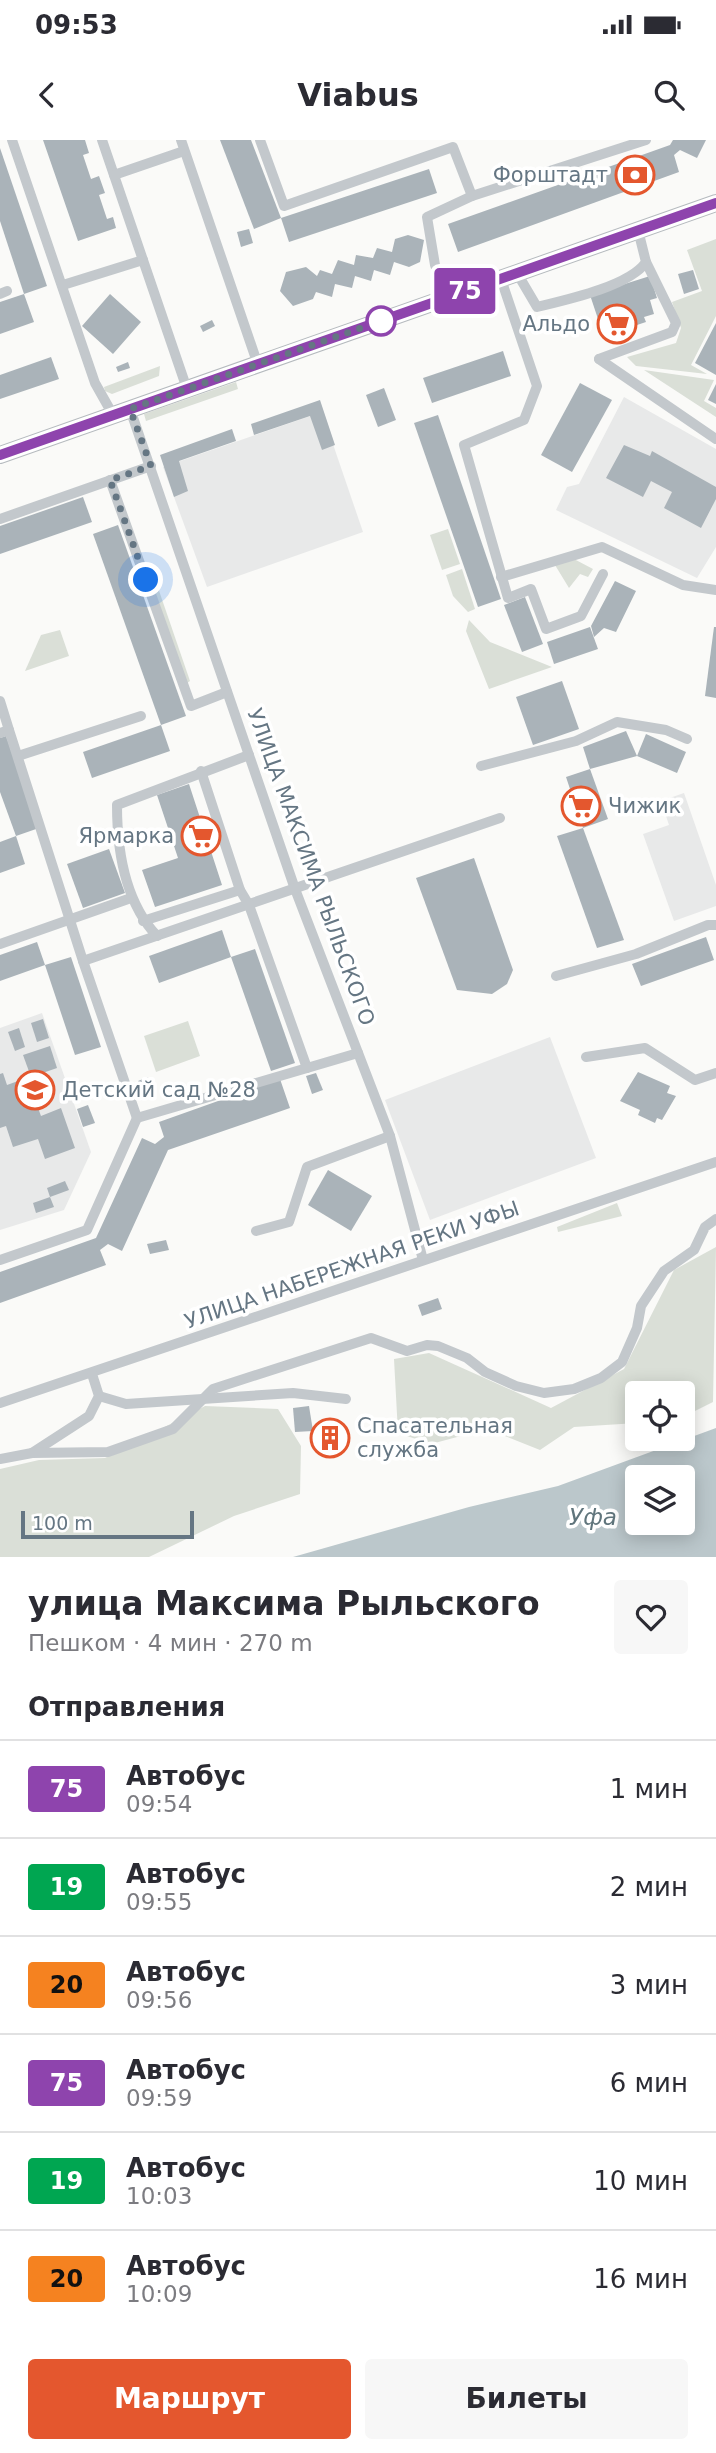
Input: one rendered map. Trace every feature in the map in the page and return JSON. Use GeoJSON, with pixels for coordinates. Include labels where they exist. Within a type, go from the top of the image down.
{"type":"FeatureCollection","features":[{"type":"Feature","properties":{"kind":"main road"},"geometry":{"type":"LineString","coordinates":[[0,455],[716,203]]}},
{"type":"Feature","properties":{"kind":"street"},"geometry":{"type":"LineString","coordinates":[[12,140],[95,383],[113,415]]}},
{"type":"Feature","properties":{"kind":"street"},"geometry":{"type":"LineString","coordinates":[[102,140],[187,389]]}},
{"type":"Feature","properties":{"kind":"street"},"geometry":{"type":"LineString","coordinates":[[260,140],[284,206],[453,144],[472,196]]}},
{"type":"Feature","properties":{"kind":"street"},"geometry":{"type":"LineString","coordinates":[[601,140],[607,151]]}},
{"type":"Feature","properties":{"kind":"street"},"geometry":{"type":"LineString","coordinates":[[447,297],[436,265],[427,217],[472,196],[646,140]]}},
{"type":"Feature","properties":{"kind":"street"},"geometry":{"type":"LineString","coordinates":[[114,175],[183,146],[258,365]]}},
{"type":"Feature","properties":{"kind":"street"},"geometry":{"type":"LineString","coordinates":[[638,230],[646,262],[676,323],[672,332],[599,359],[716,439]]}},
{"type":"Feature","properties":{"kind":"street"},"geometry":{"type":"LineString","coordinates":[[63,285],[143,260]]}},
{"type":"Feature","properties":{"kind":"street"},"geometry":{"type":"LineString","coordinates":[[517,273],[537,307],[570,299],[639,272],[646,262]]}},
{"type":"Feature","properties":{"kind":"street"},"geometry":{"type":"LineString","coordinates":[[501,279],[537,386],[524,420],[464,446],[508,598],[531,589],[546,629],[581,616],[603,574]]}},
{"type":"Feature","properties":{"kind":"street","name":"УЛИЦА МАКСИМА РЫЛЬСКОГО"},"geometry":{"type":"LineString","coordinates":[[130,409],[295,889],[390,1136],[423,1260]]}},
{"type":"Feature","properties":{"kind":"street"},"geometry":{"type":"LineString","coordinates":[[0,519],[151,466]]}},
{"type":"Feature","properties":{"kind":"street"},"geometry":{"type":"LineString","coordinates":[[110,480],[191,706],[228,692]]}},
{"type":"Feature","properties":{"kind":"street"},"geometry":{"type":"LineString","coordinates":[[501,577],[602,547],[683,585],[716,590]]}},
{"type":"Feature","properties":{"kind":"street"},"geometry":{"type":"LineString","coordinates":[[0,701],[5,732],[18,756],[83,961],[137,1118],[87,1230],[0,1260]]}},
{"type":"Feature","properties":{"kind":"street"},"geometry":{"type":"LineString","coordinates":[[18,756],[141,716]]}},
{"type":"Feature","properties":{"kind":"street"},"geometry":{"type":"LineString","coordinates":[[481,766],[576,741],[617,722],[666,730],[687,739]]}},
{"type":"Feature","properties":{"kind":"street"},"geometry":{"type":"LineString","coordinates":[[157,936],[143,921],[131,898],[117,805],[249,755]]}},
{"type":"Feature","properties":{"kind":"street"},"geometry":{"type":"LineString","coordinates":[[201,771],[240,890],[249,905],[307,1068]]}},
{"type":"Feature","properties":{"kind":"street"},"geometry":{"type":"LineString","coordinates":[[83,961],[500,818]]}},
{"type":"Feature","properties":{"kind":"street"},"geometry":{"type":"LineString","coordinates":[[143,921],[240,890]]}},
{"type":"Feature","properties":{"kind":"street"},"geometry":{"type":"LineString","coordinates":[[0,944],[131,898]]}},
{"type":"Feature","properties":{"kind":"street"},"geometry":{"type":"LineString","coordinates":[[556,976],[636,954],[708,925],[716,925]]}},
{"type":"Feature","properties":{"kind":"street"},"geometry":{"type":"LineString","coordinates":[[586,1058],[645,1048],[695,1080],[716,1073]]}},
{"type":"Feature","properties":{"kind":"street"},"geometry":{"type":"LineString","coordinates":[[137,1118],[358,1053]]}},
{"type":"Feature","properties":{"kind":"street"},"geometry":{"type":"LineString","coordinates":[[256,1231],[289,1222],[307,1167],[390,1136]]}},
{"type":"Feature","properties":{"kind":"street","name":"УЛИЦА НАБЕРЕЖНАЯ РЕКИ УФЫ"},"geometry":{"type":"LineString","coordinates":[[0,1403],[716,1162]]}},
{"type":"Feature","properties":{"kind":"street"},"geometry":{"type":"LineString","coordinates":[[0,1459],[32,1453],[108,1452],[173,1429],[205,1397],[220,1387],[371,1338],[407,1351],[427,1345],[438,1346],[467,1358],[485,1372],[544,1393],[574,1389],[601,1378],[622,1362],[637,1328],[641,1306],[664,1272],[694,1250],[705,1227],[716,1219]]}},
{"type":"Feature","properties":{"kind":"street"},"geometry":{"type":"LineString","coordinates":[[32,1453],[89,1416],[99,1396],[92,1374]]}},
{"type":"Feature","properties":{"kind":"street"},"geometry":{"type":"LineString","coordinates":[[99,1396],[125,1404],[293,1393],[346,1399]]}},
{"type":"Feature","properties":{"kind":"shaded area"},"geometry":{"type":"Polygon","coordinates":[[[716,239],[716,316],[691,365],[707,374],[636,366],[627,357],[676,343],[681,328],[672,302],[702,291],[687,250],[716,239]]]}},
{"type":"Feature","properties":{"kind":"shaded area"},"geometry":{"type":"Polygon","coordinates":[[[160,366],[159,376],[112,394],[105,391],[104,387],[160,366]]]}},
{"type":"Feature","properties":{"kind":"shaded area"},"geometry":{"type":"Polygon","coordinates":[[[644,370],[714,380],[704,401],[716,408],[716,417],[644,370]]]}},
{"type":"Feature","properties":{"kind":"shaded area"},"geometry":{"type":"Polygon","coordinates":[[[236,382],[238,389],[146,421],[144,414],[236,382]]]}},
{"type":"Feature","properties":{"kind":"shaded area"},"geometry":{"type":"Polygon","coordinates":[[[624,397],[716,449],[716,547],[697,578],[556,510],[567,487],[579,484],[624,397]]]}},
{"type":"Feature","properties":{"kind":"shaded area"},"geometry":{"type":"Polygon","coordinates":[[[322,412],[363,532],[207,587],[163,467],[322,412]]]}},
{"type":"Feature","properties":{"kind":"shaded area"},"geometry":{"type":"Polygon","coordinates":[[[448,529],[460,564],[442,570],[430,535],[448,529]]]}},
{"type":"Feature","properties":{"kind":"shaded area"},"geometry":{"type":"Polygon","coordinates":[[[574,559],[593,569],[588,577],[580,574],[569,588],[555,565],[574,559]]]}},
{"type":"Feature","properties":{"kind":"shaded area"},"geometry":{"type":"Polygon","coordinates":[[[462,569],[475,609],[468,612],[453,596],[446,575],[462,569]]]}},
{"type":"Feature","properties":{"kind":"shaded area"},"geometry":{"type":"Polygon","coordinates":[[[155,579],[190,681],[187,683],[151,581],[155,579]]]}},
{"type":"Feature","properties":{"kind":"shaded area"},"geometry":{"type":"Polygon","coordinates":[[[469,620],[490,642],[552,667],[489,689],[466,631],[469,620]]]}},
{"type":"Feature","properties":{"kind":"shaded area"},"geometry":{"type":"Polygon","coordinates":[[[60,630],[69,656],[25,671],[41,635],[60,630]]]}},
{"type":"Feature","properties":{"kind":"shaded area"},"geometry":{"type":"Polygon","coordinates":[[[684,793],[716,885],[716,906],[674,921],[643,834],[669,825],[661,801],[684,793]]]}},
{"type":"Feature","properties":{"kind":"shaded area","name":"Детский сад №28"},"geometry":{"type":"Polygon","coordinates":[[[42,1013],[91,1152],[64,1210],[0,1230],[0,1028],[42,1013]]]}},
{"type":"Feature","properties":{"kind":"shaded area"},"geometry":{"type":"Polygon","coordinates":[[[188,1021],[200,1056],[156,1072],[144,1036],[188,1021]]]}},
{"type":"Feature","properties":{"kind":"shaded area"},"geometry":{"type":"Polygon","coordinates":[[[550,1037],[596,1158],[430,1220],[385,1100],[550,1037]]]}},
{"type":"Feature","properties":{"kind":"shaded area"},"geometry":{"type":"Polygon","coordinates":[[[617,1203],[622,1216],[558,1232],[557,1227],[617,1203]]]}},
{"type":"Feature","properties":{"kind":"shaded area"},"geometry":{"type":"Polygon","coordinates":[[[716,1247],[713,1402],[695,1411],[695,1381],[625,1381],[625,1424],[574,1427],[540,1450],[487,1429],[431,1444],[398,1433],[394,1359],[429,1353],[551,1408],[624,1369],[674,1270],[716,1247]]]}},
{"type":"Feature","properties":{"kind":"shaded area"},"geometry":{"type":"Polygon","coordinates":[[[205,1406],[278,1409],[301,1446],[300,1494],[234,1516],[149,1557],[0,1557],[0,1469],[39,1460],[105,1458],[205,1406]]]}},
{"type":"Feature","properties":{"kind":"water","name":"Уфа"},"geometry":{"type":"Polygon","coordinates":[[[716,1428],[716,1557],[293,1557],[469,1507],[558,1486],[653,1451],[695,1451],[695,1436],[716,1428]]]}},
{"type":"Feature","properties":{"kind":"building"},"geometry":{"type":"Polygon","coordinates":[[[43,140],[85,140],[89,153],[83,155],[91,179],[99,176],[105,193],[99,195],[107,219],[113,217],[116,228],[78,241],[43,140]]]}},
{"type":"Feature","properties":{"kind":"building"},"geometry":{"type":"Polygon","coordinates":[[[220,140],[251,140],[281,218],[254,229],[220,140]]]}},
{"type":"Feature","properties":{"kind":"building"},"geometry":{"type":"Polygon","coordinates":[[[673,140],[706,140],[697,158],[680,150],[674,155],[679,172],[458,252],[448,224],[670,145],[673,140]]]}},
{"type":"Feature","properties":{"kind":"building"},"geometry":{"type":"Polygon","coordinates":[[[0,148],[47,286],[24,294],[0,221],[0,148]]]}},
{"type":"Feature","properties":{"kind":"building"},"geometry":{"type":"Polygon","coordinates":[[[429,169],[437,193],[289,242],[281,218],[429,169]]]}},
{"type":"Feature","properties":{"kind":"building"},"geometry":{"type":"Polygon","coordinates":[[[249,229],[253,243],[241,247],[237,232],[249,229]]]}},
{"type":"Feature","properties":{"kind":"building"},"geometry":{"type":"Polygon","coordinates":[[[408,235],[424,240],[420,262],[409,267],[394,262],[390,275],[374,270],[371,281],[355,276],[352,288],[335,284],[332,297],[316,292],[313,299],[293,306],[280,291],[286,272],[306,267],[317,276],[320,270],[332,274],[338,260],[354,265],[356,255],[373,258],[377,248],[392,252],[395,239],[408,235]]]}},
{"type":"Feature","properties":{"kind":"building"},"geometry":{"type":"Polygon","coordinates":[[[693,270],[699,289],[684,294],[678,274],[693,270]]]}},
{"type":"Feature","properties":{"kind":"building"},"geometry":{"type":"Polygon","coordinates":[[[650,276],[657,298],[650,300],[654,314],[644,317],[646,322],[616,332],[613,324],[601,328],[590,295],[650,276]]]}},
{"type":"Feature","properties":{"kind":"building"},"geometry":{"type":"Polygon","coordinates":[[[24,294],[34,322],[0,334],[0,302],[24,294]]]}},
{"type":"Feature","properties":{"kind":"building"},"geometry":{"type":"Polygon","coordinates":[[[110,294],[141,322],[113,354],[82,326],[110,294]]]}},
{"type":"Feature","properties":{"kind":"building"},"geometry":{"type":"Polygon","coordinates":[[[212,320],[215,326],[203,332],[200,326],[212,320]]]}},
{"type":"Feature","properties":{"kind":"building"},"geometry":{"type":"Polygon","coordinates":[[[716,323],[716,375],[695,363],[716,323]]]}},
{"type":"Feature","properties":{"kind":"building"},"geometry":{"type":"Polygon","coordinates":[[[503,351],[511,376],[432,403],[423,378],[503,351]]]}},
{"type":"Feature","properties":{"kind":"building"},"geometry":{"type":"Polygon","coordinates":[[[51,357],[59,379],[0,399],[0,375],[51,357]]]}},
{"type":"Feature","properties":{"kind":"building"},"geometry":{"type":"Polygon","coordinates":[[[128,362],[130,368],[118,372],[116,367],[128,362]]]}},
{"type":"Feature","properties":{"kind":"building"},"geometry":{"type":"Polygon","coordinates":[[[580,383],[612,400],[572,472],[541,455],[580,383]]]}},
{"type":"Feature","properties":{"kind":"building"},"geometry":{"type":"Polygon","coordinates":[[[716,384],[716,404],[708,400],[716,384]]]}},
{"type":"Feature","properties":{"kind":"building"},"geometry":{"type":"Polygon","coordinates":[[[384,388],[396,420],[378,427],[366,395],[384,388]]]}},
{"type":"Feature","properties":{"kind":"building"},"geometry":{"type":"Polygon","coordinates":[[[320,400],[335,445],[322,450],[310,416],[254,435],[251,424],[320,400]]]}},
{"type":"Feature","properties":{"kind":"building"},"geometry":{"type":"Polygon","coordinates":[[[438,415],[501,599],[478,607],[414,423],[438,415]]]}},
{"type":"Feature","properties":{"kind":"building"},"geometry":{"type":"Polygon","coordinates":[[[232,429],[236,441],[179,461],[188,491],[174,497],[160,455],[232,429]]]}},
{"type":"Feature","properties":{"kind":"building"},"geometry":{"type":"Polygon","coordinates":[[[624,445],[650,456],[652,451],[716,487],[716,499],[701,528],[664,508],[672,492],[651,481],[643,497],[606,478],[624,445]]]}},
{"type":"Feature","properties":{"kind":"building"},"geometry":{"type":"Polygon","coordinates":[[[83,497],[92,522],[0,554],[0,526],[83,497]]]}},
{"type":"Feature","properties":{"kind":"building"},"geometry":{"type":"Polygon","coordinates":[[[118,525],[186,716],[161,725],[93,534],[118,525]]]}},
{"type":"Feature","properties":{"kind":"building"},"geometry":{"type":"Polygon","coordinates":[[[615,581],[636,591],[616,632],[604,628],[594,637],[591,626],[615,581]]]}},
{"type":"Feature","properties":{"kind":"building"},"geometry":{"type":"Polygon","coordinates":[[[525,597],[543,644],[522,652],[504,605],[525,597]]]}},
{"type":"Feature","properties":{"kind":"building"},"geometry":{"type":"Polygon","coordinates":[[[590,627],[598,649],[554,664],[547,642],[590,627]]]}},
{"type":"Feature","properties":{"kind":"building"},"geometry":{"type":"Polygon","coordinates":[[[716,627],[716,698],[705,696],[716,627]]]}},
{"type":"Feature","properties":{"kind":"building"},"geometry":{"type":"Polygon","coordinates":[[[562,681],[579,729],[533,745],[516,697],[562,681]]]}},
{"type":"Feature","properties":{"kind":"building"},"geometry":{"type":"Polygon","coordinates":[[[161,725],[170,751],[92,778],[83,752],[161,725]]]}},
{"type":"Feature","properties":{"kind":"building"},"geometry":{"type":"Polygon","coordinates":[[[626,731],[637,756],[590,769],[583,747],[626,731]]]}},
{"type":"Feature","properties":{"kind":"building"},"geometry":{"type":"Polygon","coordinates":[[[646,734],[686,752],[677,773],[637,756],[646,734]]]}},
{"type":"Feature","properties":{"kind":"building"},"geometry":{"type":"Polygon","coordinates":[[[6,736],[39,828],[16,836],[0,792],[0,738],[6,736]]]}},
{"type":"Feature","properties":{"kind":"building"},"geometry":{"type":"Polygon","coordinates":[[[590,769],[608,819],[583,828],[566,777],[590,769]]]}},
{"type":"Feature","properties":{"kind":"building"},"geometry":{"type":"Polygon","coordinates":[[[189,784],[222,885],[155,907],[142,870],[178,858],[157,795],[189,784]]]}},
{"type":"Feature","properties":{"kind":"building"},"geometry":{"type":"Polygon","coordinates":[[[583,828],[624,940],[597,948],[557,836],[583,828]]]}},
{"type":"Feature","properties":{"kind":"building"},"geometry":{"type":"Polygon","coordinates":[[[16,836],[25,864],[0,873],[0,842],[16,836]]]}},
{"type":"Feature","properties":{"kind":"building"},"geometry":{"type":"Polygon","coordinates":[[[109,849],[125,893],[83,908],[67,864],[109,849]]]}},
{"type":"Feature","properties":{"kind":"building"},"geometry":{"type":"Polygon","coordinates":[[[474,858],[513,970],[507,984],[492,994],[457,990],[416,878],[474,858]]]}},
{"type":"Feature","properties":{"kind":"building"},"geometry":{"type":"Polygon","coordinates":[[[222,930],[231,957],[159,983],[149,956],[222,930]]]}},
{"type":"Feature","properties":{"kind":"building"},"geometry":{"type":"Polygon","coordinates":[[[706,937],[714,960],[641,986],[632,964],[706,937]]]}},
{"type":"Feature","properties":{"kind":"building"},"geometry":{"type":"Polygon","coordinates":[[[37,942],[45,965],[0,981],[0,955],[37,942]]]}},
{"type":"Feature","properties":{"kind":"building"},"geometry":{"type":"Polygon","coordinates":[[[255,949],[295,1063],[271,1071],[231,957],[255,949]]]}},
{"type":"Feature","properties":{"kind":"building"},"geometry":{"type":"Polygon","coordinates":[[[71,957],[101,1047],[75,1055],[45,965],[71,957]]]}},
{"type":"Feature","properties":{"kind":"building"},"geometry":{"type":"Polygon","coordinates":[[[43,1019],[49,1038],[37,1042],[31,1023],[43,1019]]]}},
{"type":"Feature","properties":{"kind":"building"},"geometry":{"type":"Polygon","coordinates":[[[19,1028],[25,1047],[15,1051],[8,1032],[19,1028]]]}},
{"type":"Feature","properties":{"kind":"building"},"geometry":{"type":"Polygon","coordinates":[[[50,1046],[57,1068],[31,1077],[23,1055],[50,1046]]]}},
{"type":"Feature","properties":{"kind":"building"},"geometry":{"type":"Polygon","coordinates":[[[638,1072],[670,1086],[667,1093],[676,1096],[662,1120],[657,1118],[655,1123],[638,1115],[640,1110],[620,1101],[638,1072]]]}},
{"type":"Feature","properties":{"kind":"building"},"geometry":{"type":"Polygon","coordinates":[[[3,1073],[7,1085],[18,1081],[26,1103],[35,1100],[41,1116],[61,1108],[75,1148],[45,1159],[38,1139],[13,1147],[6,1126],[0,1128],[0,1074],[3,1073]]]}},
{"type":"Feature","properties":{"kind":"building"},"geometry":{"type":"Polygon","coordinates":[[[316,1073],[323,1090],[312,1094],[306,1076],[316,1073]]]}},
{"type":"Feature","properties":{"kind":"building"},"geometry":{"type":"Polygon","coordinates":[[[148,1077],[153,1094],[144,1097],[138,1081],[148,1077]]]}},
{"type":"Feature","properties":{"kind":"building"},"geometry":{"type":"Polygon","coordinates":[[[280,1079],[290,1108],[168,1150],[122,1251],[108,1244],[100,1250],[106,1265],[0,1303],[0,1272],[96,1238],[142,1138],[155,1144],[164,1137],[159,1122],[280,1079]]]}},
{"type":"Feature","properties":{"kind":"building"},"geometry":{"type":"Polygon","coordinates":[[[88,1105],[95,1123],[83,1127],[77,1109],[88,1105]]]}},
{"type":"Feature","properties":{"kind":"building"},"geometry":{"type":"Polygon","coordinates":[[[328,1170],[372,1196],[351,1231],[308,1205],[328,1170]]]}},
{"type":"Feature","properties":{"kind":"building"},"geometry":{"type":"Polygon","coordinates":[[[65,1181],[69,1190],[50,1197],[47,1188],[65,1181]]]}},
{"type":"Feature","properties":{"kind":"building"},"geometry":{"type":"Polygon","coordinates":[[[50,1197],[54,1207],[36,1213],[33,1203],[50,1197]]]}},
{"type":"Feature","properties":{"kind":"building"},"geometry":{"type":"Polygon","coordinates":[[[166,1240],[169,1250],[150,1254],[147,1244],[166,1240]]]}},
{"type":"Feature","properties":{"kind":"building"},"geometry":{"type":"Polygon","coordinates":[[[438,1298],[442,1309],[422,1316],[418,1305],[438,1298]]]}},
{"type":"Feature","properties":{"kind":"building","name":"Спасательная служба"},"geometry":{"type":"Polygon","coordinates":[[[309,1406],[313,1431],[295,1432],[293,1408],[309,1406]]]}},
{"type":"Feature","properties":{"kind":"building"},"geometry":{"type":"Polygon","coordinates":[[[487,1419],[488,1426],[477,1429],[476,1421],[487,1419]]]}},
{"type":"Feature","properties":{"kind":"building","name":"Спасательная служба"},"geometry":{"type":"Polygon","coordinates":[[[340,1426],[339,1448],[321,1449],[320,1427],[340,1426]]]}},
{"type":"Feature","properties":{"kind":"bus line","name":"75"},"geometry":{"type":"LineString","coordinates":[[0,455],[716,203]]}},
{"type":"Feature","properties":{"kind":"place","name":"Форштадт"},"geometry":{"type":"Point","coordinates":[635,175]}},
{"type":"Feature","properties":{"kind":"place","name":"Альдо"},"geometry":{"type":"Point","coordinates":[617,324]}},
{"type":"Feature","properties":{"kind":"place","name":"Чижик"},"geometry":{"type":"Point","coordinates":[581,806]}},
{"type":"Feature","properties":{"kind":"place","name":"Ярмарка"},"geometry":{"type":"Point","coordinates":[201,836]}},
{"type":"Feature","properties":{"kind":"place","name":"Детский сад №28"},"geometry":{"type":"Point","coordinates":[35,1090]}},
{"type":"Feature","properties":{"kind":"place","name":"Спасательная служба"},"geometry":{"type":"Point","coordinates":[330,1438]}},
{"type":"Feature","properties":{"kind":"route"},"geometry":{"type":"LineString","coordinates":[[146,580],[110,480],[151,466],[130,409],[381,321]]}}]}
